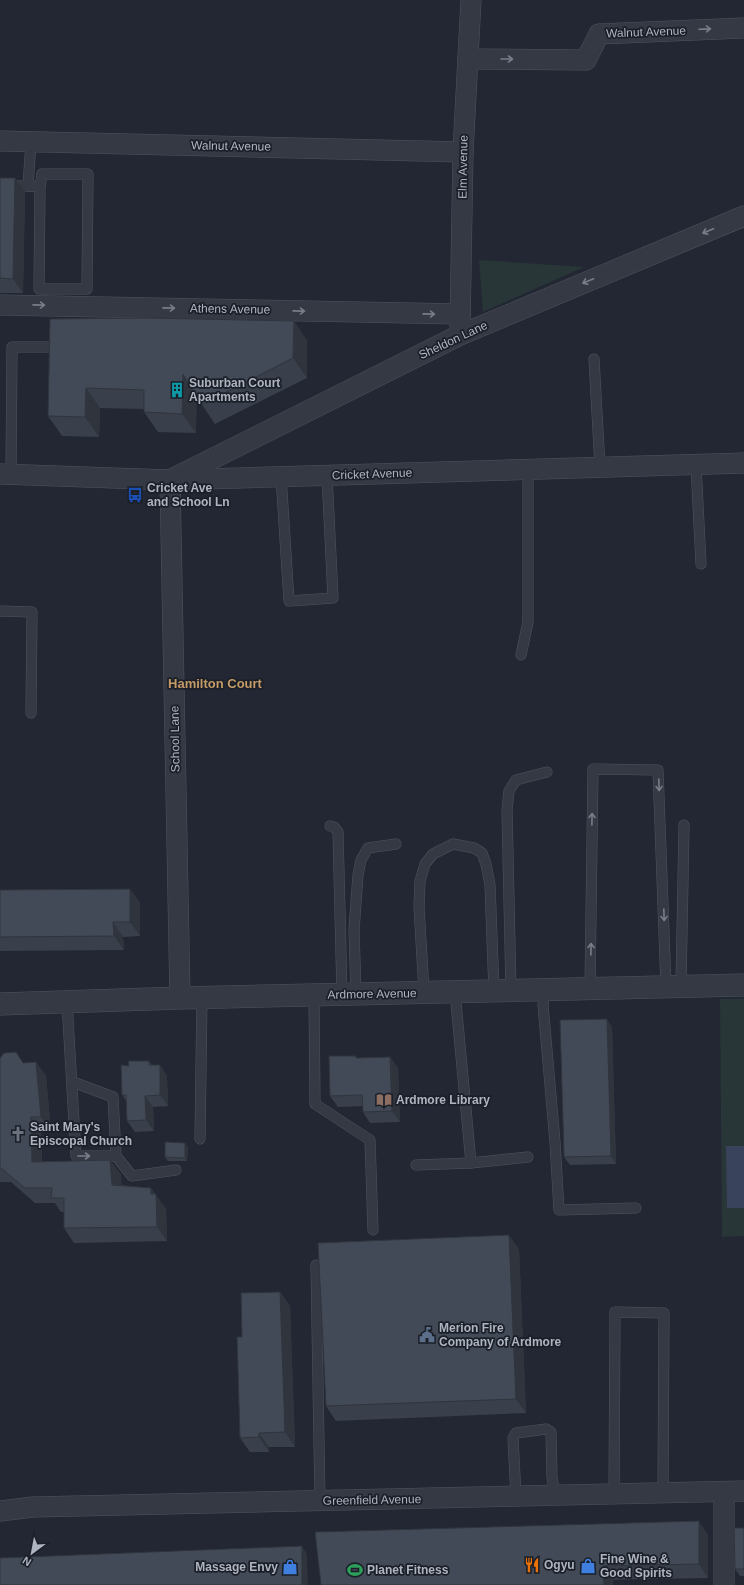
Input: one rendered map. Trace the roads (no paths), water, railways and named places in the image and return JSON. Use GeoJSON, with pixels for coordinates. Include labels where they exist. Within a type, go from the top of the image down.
{"type":"FeatureCollection","features":[{"type":"Feature","properties":{"kind":"street","name":"Elm Avenue"},"geometry":{"type":"LineString","coordinates":[[460,335],[463,152],[470,0]]}},
{"type":"Feature","properties":{"kind":"street","name":"Walnut Avenue"},"geometry":{"type":"LineString","coordinates":[[468,59],[586,60],[600,34],[744,28]]}},
{"type":"Feature","properties":{"kind":"street","name":"Walnut Avenue"},"geometry":{"type":"LineString","coordinates":[[0,141],[463,152]]}},
{"type":"Feature","properties":{"kind":"street","name":"Sheldon Lane"},"geometry":{"type":"LineString","coordinates":[[170,480],[460,335],[744,216]]}},
{"type":"Feature","properties":{"kind":"street","name":"Athens Avenue"},"geometry":{"type":"LineString","coordinates":[[0,304],[460,314]]}},
{"type":"Feature","properties":{"kind":"street","name":"Cricket Avenue"},"geometry":{"type":"LineString","coordinates":[[5,475],[170,480],[744,463]]}},
{"type":"Feature","properties":{"kind":"street","name":"School Lane"},"geometry":{"type":"LineString","coordinates":[[170,480],[180,998]]}},
{"type":"Feature","properties":{"kind":"street","name":"Ardmore Avenue"},"geometry":{"type":"LineString","coordinates":[[0,1004],[202,997],[744,985]]}},
{"type":"Feature","properties":{"kind":"street","name":"Greenfield Avenue"},"geometry":{"type":"LineString","coordinates":[[0,1511],[32,1507],[744,1491]]}},
{"type":"Feature","properties":{"kind":"street"},"geometry":{"type":"LineString","coordinates":[[724,1492],[724,1585]]}},
{"type":"Feature","properties":{"kind":"lane"},"geometry":{"type":"LineString","coordinates":[[28,186],[31,142]]}},
{"type":"Feature","properties":{"kind":"lane"},"geometry":{"type":"LineString","coordinates":[[42,174],[88,174],[86,289],[39,290],[40,187],[42,174]]}},
{"type":"Feature","properties":{"kind":"lane"},"geometry":{"type":"LineString","coordinates":[[0,186],[40,187]]}},
{"type":"Feature","properties":{"kind":"lane"},"geometry":{"type":"LineString","coordinates":[[5,475],[12,347],[53,347]]}},
{"type":"Feature","properties":{"kind":"lane"},"geometry":{"type":"LineString","coordinates":[[594,359],[600,467]]}},
{"type":"Feature","properties":{"kind":"lane"},"geometry":{"type":"LineString","coordinates":[[696,465],[701,564]]}},
{"type":"Feature","properties":{"kind":"lane"},"geometry":{"type":"LineString","coordinates":[[521,655],[528,622],[528,469]]}},
{"type":"Feature","properties":{"kind":"lane"},"geometry":{"type":"LineString","coordinates":[[281,476],[288,601],[333,598],[326,475]]}},
{"type":"Feature","properties":{"kind":"lane"},"geometry":{"type":"LineString","coordinates":[[0,610],[32,612],[31,713]]}},
{"type":"Feature","properties":{"kind":"lane"},"geometry":{"type":"LineString","coordinates":[[590,988],[592,769],[658,770],[674,987]]}},
{"type":"Feature","properties":{"kind":"lane"},"geometry":{"type":"LineString","coordinates":[[503,990],[507,810],[509,791],[516,780],[547,772]]}},
{"type":"Feature","properties":{"kind":"lane"},"geometry":{"type":"LineString","coordinates":[[674,987],[684,825]]}},
{"type":"Feature","properties":{"kind":"lane"},"geometry":{"type":"LineString","coordinates":[[330,826],[334,827],[338,832],[349,994]]}},
{"type":"Feature","properties":{"kind":"lane"},"geometry":{"type":"LineString","coordinates":[[349,994],[358,875],[361,860],[368,848],[396,844]]}},
{"type":"Feature","properties":{"kind":"lane"},"geometry":{"type":"LineString","coordinates":[[424,992],[419,907],[420,881],[425,864],[433,854],[453,844],[474,848],[482,853],[486,864],[503,990]]}},
{"type":"Feature","properties":{"kind":"lane"},"geometry":{"type":"LineString","coordinates":[[545,990],[543,1005],[555,1142],[559,1210],[636,1208]]}},
{"type":"Feature","properties":{"kind":"lane"},"geometry":{"type":"LineString","coordinates":[[455,992],[471,1163]]}},
{"type":"Feature","properties":{"kind":"lane"},"geometry":{"type":"LineString","coordinates":[[314,995],[315,1104],[370,1140],[373,1230]]}},
{"type":"Feature","properties":{"kind":"lane"},"geometry":{"type":"LineString","coordinates":[[200,1139],[202,997]]}},
{"type":"Feature","properties":{"kind":"lane"},"geometry":{"type":"LineString","coordinates":[[67,1002],[73,1082],[76,1156],[116,1156]]}},
{"type":"Feature","properties":{"kind":"lane"},"geometry":{"type":"LineString","coordinates":[[73,1082],[113,1097],[116,1156],[132,1176],[176,1170]]}},
{"type":"Feature","properties":{"kind":"lane"},"geometry":{"type":"LineString","coordinates":[[416,1165],[471,1163],[528,1157]]}},
{"type":"Feature","properties":{"kind":"lane"},"geometry":{"type":"LineString","coordinates":[[316,1265],[320,1501]]}},
{"type":"Feature","properties":{"kind":"lane"},"geometry":{"type":"LineString","coordinates":[[614,1495],[615,1312],[664,1313],[663,1494]]}},
{"type":"Feature","properties":{"kind":"lane"},"geometry":{"type":"LineString","coordinates":[[516,1497],[513,1438],[516,1433],[546,1429],[551,1432],[554,1496]]}},
{"type":"Feature","properties":{"kind":"water"},"geometry":{"type":"Polygon","coordinates":[[[726,1146],[744,1146],[744,1208],[727,1208],[726,1146]]]}},
{"type":"Feature","properties":{"kind":"place","name":"Suburban Court Apartments"},"geometry":{"type":"Point","coordinates":[177,390]}},
{"type":"Feature","properties":{"kind":"place","name":"Cricket Ave and School Ln"},"geometry":{"type":"Point","coordinates":[135,495]}},
{"type":"Feature","properties":{"kind":"place","name":"Ardmore Library"},"geometry":{"type":"Point","coordinates":[384,1100]}},
{"type":"Feature","properties":{"kind":"place","name":"Saint Mary's Episcopal Church"},"geometry":{"type":"Point","coordinates":[18,1134]}},
{"type":"Feature","properties":{"kind":"place","name":"Merion Fire Company of Ardmore"},"geometry":{"type":"Point","coordinates":[427,1335]}},
{"type":"Feature","properties":{"kind":"place","name":"Ogyu"},"geometry":{"type":"Point","coordinates":[532,1565]}},
{"type":"Feature","properties":{"kind":"place","name":"Fine Wine & Good Spirits"},"geometry":{"type":"Point","coordinates":[588,1566]}},
{"type":"Feature","properties":{"kind":"place","name":"Massage Envy"},"geometry":{"type":"Point","coordinates":[290,1567]}},
{"type":"Feature","properties":{"kind":"place","name":"Planet Fitness"},"geometry":{"type":"Point","coordinates":[355,1570]}},
{"type":"Feature","properties":{"kind":"district","name":"Hamilton Court"},"geometry":{"type":"Point","coordinates":[215,683]}}]}
